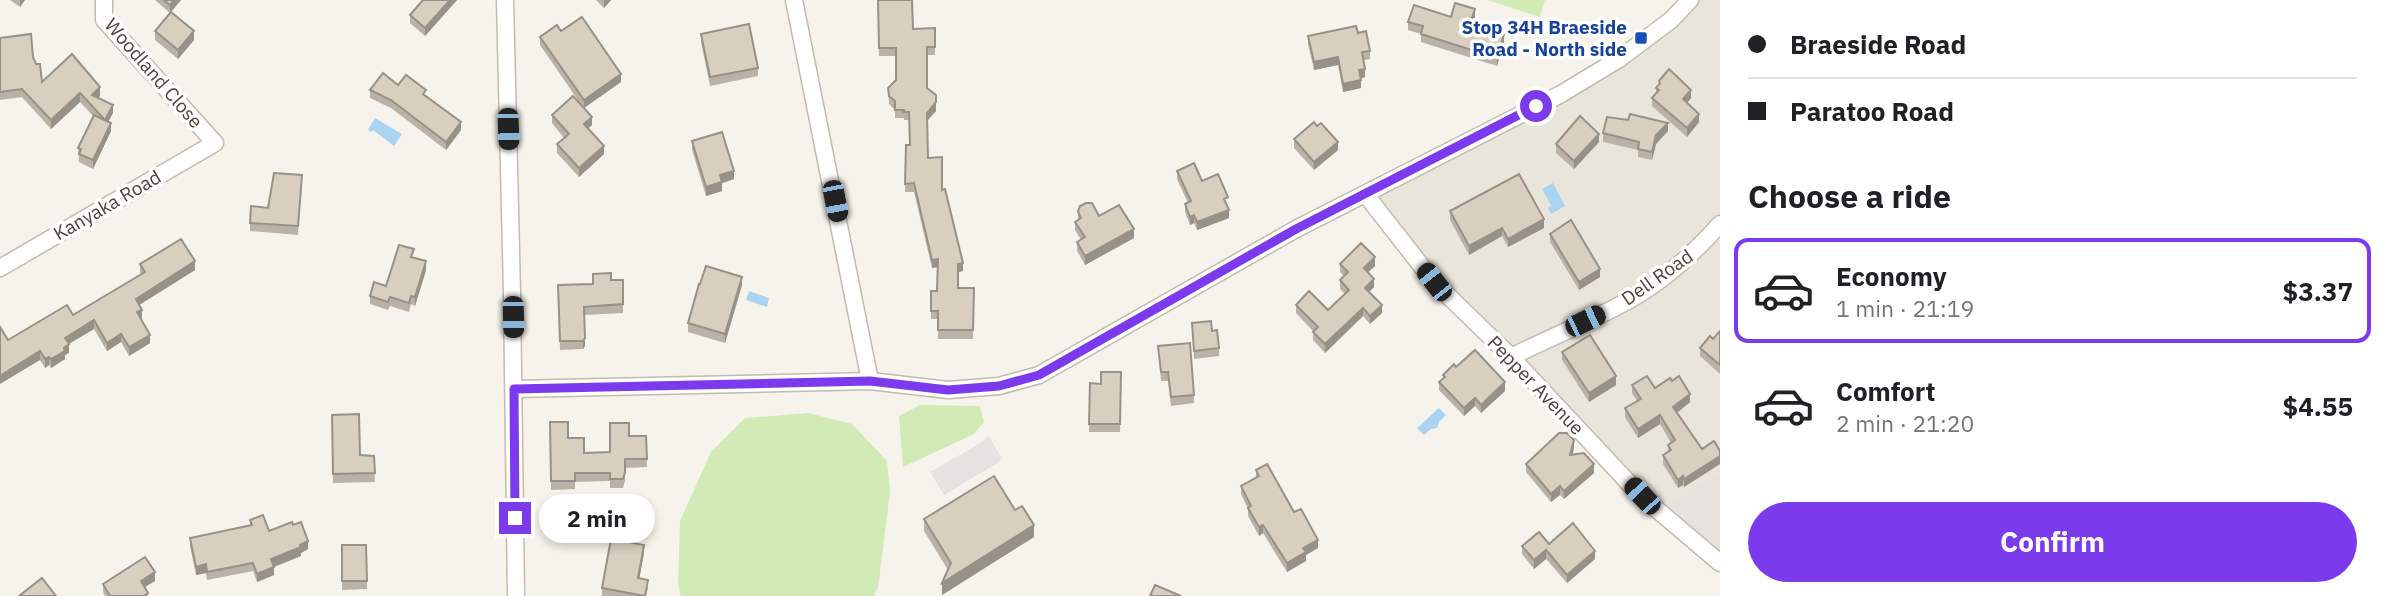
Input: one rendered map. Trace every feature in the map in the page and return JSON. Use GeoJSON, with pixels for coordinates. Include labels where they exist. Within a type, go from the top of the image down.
{"type":"FeatureCollection","features":[{"type":"Feature","properties":{"kind":"street","name":"Woodland Close"},"geometry":{"type":"LineString","coordinates":[[104,0],[104,20],[215,143]]}},
{"type":"Feature","properties":{"kind":"street"},"geometry":{"type":"LineString","coordinates":[[505,0],[516,596]]}},
{"type":"Feature","properties":{"kind":"street"},"geometry":{"type":"LineString","coordinates":[[794,0],[870,381]]}},
{"type":"Feature","properties":{"kind":"street"},"geometry":{"type":"LineString","coordinates":[[514,389],[870,381],[948,390],[999,386],[1039,375],[1296,229],[1561,94],[1619,60],[1671,20],[1690,0]]}},
{"type":"Feature","properties":{"kind":"street","name":"Kanyaka Road"},"geometry":{"type":"LineString","coordinates":[[0,268],[215,143]]}},
{"type":"Feature","properties":{"kind":"street","name":"Pepper Avenue"},"geometry":{"type":"LineString","coordinates":[[1366,195],[1434,282],[1511,357],[1642,496],[1720,563]]}},
{"type":"Feature","properties":{"kind":"street","name":"Dell Road"},"geometry":{"type":"LineString","coordinates":[[1511,357],[1634,297],[1672,270],[1720,224]]}},
{"type":"Feature","properties":{"kind":"shaded area"},"geometry":{"type":"Polygon","coordinates":[[[1683,0],[1720,0],[1720,474],[1657,509],[1511,357],[1366,195],[1561,94],[1641,38],[1683,0]]]}},
{"type":"Feature","properties":{"kind":"shaded area"},"geometry":{"type":"Polygon","coordinates":[[[988,435],[1001,457],[999,462],[944,495],[930,472],[984,441],[988,435]]]}},
{"type":"Feature","properties":{"kind":"shaded area"},"geometry":{"type":"Polygon","coordinates":[[[1720,474],[1720,563],[1657,509],[1720,474]]]}},
{"type":"Feature","properties":{"kind":"green space"},"geometry":{"type":"Polygon","coordinates":[[[1487,0],[1545,0],[1540,17],[1487,0]]]}},
{"type":"Feature","properties":{"kind":"green space"},"geometry":{"type":"Polygon","coordinates":[[[920,405],[980,406],[984,422],[974,434],[903,467],[899,416],[920,405]]]}},
{"type":"Feature","properties":{"kind":"green space"},"geometry":{"type":"Polygon","coordinates":[[[808,413],[852,424],[887,461],[890,492],[878,588],[874,596],[681,596],[678,585],[680,521],[711,452],[745,418],[808,413]]]}},
{"type":"Feature","properties":{"kind":"water"},"geometry":{"type":"Polygon","coordinates":[[[375,118],[402,134],[394,146],[373,130],[368,130],[375,118]]]}},
{"type":"Feature","properties":{"kind":"water"},"geometry":{"type":"Polygon","coordinates":[[[1553,183],[1565,206],[1551,214],[1548,208],[1551,205],[1542,189],[1553,183]]]}},
{"type":"Feature","properties":{"kind":"water"},"geometry":{"type":"Polygon","coordinates":[[[749,291],[769,298],[767,307],[746,300],[749,291]]]}},
{"type":"Feature","properties":{"kind":"water"},"geometry":{"type":"Polygon","coordinates":[[[1439,408],[1446,415],[1437,428],[1424,435],[1417,428],[1439,408]]]}},
{"type":"Feature","properties":{"kind":"building"},"geometry":{"type":"Polygon","coordinates":[[[423,0],[450,0],[425,28],[410,15],[423,0]]]}},
{"type":"Feature","properties":{"kind":"building"},"geometry":{"type":"Polygon","coordinates":[[[878,0],[912,0],[913,29],[935,28],[935,47],[927,47],[927,88],[936,95],[936,102],[927,113],[928,158],[942,157],[942,190],[945,189],[963,263],[958,264],[958,288],[974,288],[973,330],[938,330],[938,311],[931,311],[931,291],[937,291],[938,259],[932,260],[914,183],[905,184],[906,145],[910,145],[909,112],[895,110],[895,101],[889,96],[888,88],[896,80],[896,48],[879,48],[878,0]]]}},
{"type":"Feature","properties":{"kind":"building"},"geometry":{"type":"Polygon","coordinates":[[[1455,3],[1475,9],[1470,23],[1504,34],[1497,58],[1421,34],[1423,26],[1408,22],[1414,5],[1451,17],[1455,3]]]}},
{"type":"Feature","properties":{"kind":"building"},"geometry":{"type":"Polygon","coordinates":[[[171,12],[194,31],[178,50],[155,31],[171,12]]]}},
{"type":"Feature","properties":{"kind":"building"},"geometry":{"type":"Polygon","coordinates":[[[582,17],[621,74],[584,100],[540,37],[557,25],[561,31],[582,17]]]}},
{"type":"Feature","properties":{"kind":"building"},"geometry":{"type":"Polygon","coordinates":[[[749,24],[758,68],[710,77],[701,34],[749,24]]]}},
{"type":"Feature","properties":{"kind":"building"},"geometry":{"type":"Polygon","coordinates":[[[1356,26],[1358,33],[1366,31],[1370,51],[1362,52],[1365,69],[1359,70],[1361,80],[1343,84],[1338,57],[1314,62],[1308,36],[1356,26]]]}},
{"type":"Feature","properties":{"kind":"building"},"geometry":{"type":"Polygon","coordinates":[[[31,34],[33,57],[36,64],[40,64],[42,82],[72,54],[100,87],[92,95],[113,105],[105,120],[80,93],[51,120],[22,89],[0,92],[0,38],[31,34]]]}},
{"type":"Feature","properties":{"kind":"building"},"geometry":{"type":"Polygon","coordinates":[[[1669,69],[1691,90],[1683,99],[1699,114],[1687,128],[1652,98],[1659,90],[1656,88],[1659,81],[1669,69]]]}},
{"type":"Feature","properties":{"kind":"building"},"geometry":{"type":"Polygon","coordinates":[[[383,73],[398,85],[406,75],[426,90],[423,94],[461,122],[446,142],[391,100],[370,90],[383,73]]]}},
{"type":"Feature","properties":{"kind":"building"},"geometry":{"type":"Polygon","coordinates":[[[573,96],[592,117],[584,124],[604,146],[579,168],[557,144],[569,134],[552,115],[573,96]]]}},
{"type":"Feature","properties":{"kind":"building"},"geometry":{"type":"Polygon","coordinates":[[[1630,114],[1668,123],[1656,135],[1652,152],[1638,149],[1639,142],[1603,133],[1607,117],[1628,120],[1630,114]]]}},
{"type":"Feature","properties":{"kind":"building"},"geometry":{"type":"Polygon","coordinates":[[[94,115],[111,123],[93,160],[79,154],[81,149],[78,148],[94,115]]]}},
{"type":"Feature","properties":{"kind":"building"},"geometry":{"type":"Polygon","coordinates":[[[1580,116],[1599,134],[1574,161],[1556,144],[1580,116]]]}},
{"type":"Feature","properties":{"kind":"building"},"geometry":{"type":"Polygon","coordinates":[[[1314,122],[1317,126],[1321,123],[1338,142],[1314,162],[1294,139],[1314,122]]]}},
{"type":"Feature","properties":{"kind":"building"},"geometry":{"type":"Polygon","coordinates":[[[722,132],[734,171],[720,175],[722,182],[706,187],[692,141],[722,132]]]}},
{"type":"Feature","properties":{"kind":"building"},"geometry":{"type":"Polygon","coordinates":[[[1194,163],[1202,181],[1218,174],[1228,197],[1224,199],[1229,210],[1197,222],[1194,215],[1190,217],[1185,204],[1191,201],[1177,171],[1194,163]]]}},
{"type":"Feature","properties":{"kind":"building"},"geometry":{"type":"Polygon","coordinates":[[[274,173],[302,175],[298,226],[250,223],[251,206],[268,208],[274,173]]]}},
{"type":"Feature","properties":{"kind":"building"},"geometry":{"type":"Polygon","coordinates":[[[1519,174],[1544,219],[1508,239],[1502,228],[1469,246],[1450,211],[1519,174]]]}},
{"type":"Feature","properties":{"kind":"building"},"geometry":{"type":"Polygon","coordinates":[[[1092,203],[1099,216],[1119,205],[1134,229],[1085,256],[1077,242],[1085,237],[1075,222],[1081,218],[1078,212],[1080,206],[1092,203]]]}},
{"type":"Feature","properties":{"kind":"building"},"geometry":{"type":"Polygon","coordinates":[[[1571,220],[1600,269],[1579,282],[1550,234],[1571,220]]]}},
{"type":"Feature","properties":{"kind":"building"},"geometry":{"type":"Polygon","coordinates":[[[181,239],[195,261],[136,299],[142,310],[137,312],[150,335],[129,347],[121,334],[107,343],[94,320],[65,338],[69,344],[64,348],[65,351],[51,359],[45,359],[40,351],[0,376],[0,327],[8,340],[67,305],[73,315],[145,272],[140,264],[181,239]]]}},
{"type":"Feature","properties":{"kind":"building"},"geometry":{"type":"Polygon","coordinates":[[[1361,243],[1375,257],[1364,268],[1374,279],[1365,288],[1382,305],[1370,316],[1363,308],[1325,344],[1313,332],[1318,327],[1296,305],[1309,291],[1328,310],[1349,290],[1340,280],[1348,272],[1340,264],[1361,243]]]}},
{"type":"Feature","properties":{"kind":"building"},"geometry":{"type":"Polygon","coordinates":[[[399,245],[414,249],[411,257],[426,261],[415,297],[411,296],[409,303],[390,297],[388,302],[370,296],[374,282],[386,286],[399,245]]]}},
{"type":"Feature","properties":{"kind":"building"},"geometry":{"type":"Polygon","coordinates":[[[706,266],[742,277],[725,334],[688,323],[706,266]]]}},
{"type":"Feature","properties":{"kind":"building"},"geometry":{"type":"Polygon","coordinates":[[[611,273],[611,280],[623,280],[623,304],[584,307],[583,341],[560,341],[558,285],[593,284],[593,274],[611,273]]]}},
{"type":"Feature","properties":{"kind":"building"},"geometry":{"type":"Polygon","coordinates":[[[1211,321],[1212,331],[1217,330],[1219,348],[1194,351],[1192,323],[1211,321]]]}},
{"type":"Feature","properties":{"kind":"building"},"geometry":{"type":"Polygon","coordinates":[[[1720,331],[1720,365],[1700,348],[1710,336],[1713,339],[1720,331]]]}},
{"type":"Feature","properties":{"kind":"building"},"geometry":{"type":"Polygon","coordinates":[[[1590,335],[1616,376],[1589,393],[1562,352],[1590,335]]]}},
{"type":"Feature","properties":{"kind":"building"},"geometry":{"type":"Polygon","coordinates":[[[1190,343],[1194,395],[1171,397],[1168,372],[1161,372],[1158,346],[1190,343]]]}},
{"type":"Feature","properties":{"kind":"building"},"geometry":{"type":"Polygon","coordinates":[[[1475,350],[1505,382],[1481,405],[1475,398],[1464,408],[1439,382],[1454,364],[1456,367],[1475,350]]]}},
{"type":"Feature","properties":{"kind":"building"},"geometry":{"type":"Polygon","coordinates":[[[1101,372],[1121,372],[1120,424],[1089,424],[1090,383],[1101,384],[1101,372]]]}},
{"type":"Feature","properties":{"kind":"building"},"geometry":{"type":"Polygon","coordinates":[[[1647,376],[1655,388],[1670,378],[1672,381],[1679,376],[1690,394],[1673,407],[1702,449],[1714,441],[1720,451],[1720,456],[1684,479],[1683,476],[1678,480],[1663,455],[1671,450],[1668,445],[1675,440],[1660,415],[1638,429],[1625,408],[1641,399],[1632,385],[1647,376]]]}},
{"type":"Feature","properties":{"kind":"building"},"geometry":{"type":"Polygon","coordinates":[[[359,414],[360,455],[374,456],[375,473],[333,474],[332,415],[359,414]]]}},
{"type":"Feature","properties":{"kind":"building"},"geometry":{"type":"Polygon","coordinates":[[[550,422],[568,422],[568,438],[584,438],[584,453],[610,452],[610,423],[629,423],[629,436],[646,436],[647,459],[625,459],[623,479],[610,479],[610,473],[575,473],[575,481],[551,481],[550,422]]]}},
{"type":"Feature","properties":{"kind":"building"},"geometry":{"type":"Polygon","coordinates":[[[1559,433],[1567,433],[1574,440],[1570,455],[1584,453],[1594,464],[1564,491],[1560,486],[1551,494],[1526,464],[1559,433]]]}},
{"type":"Feature","properties":{"kind":"building"},"geometry":{"type":"Polygon","coordinates":[[[1267,464],[1294,512],[1301,509],[1318,540],[1303,548],[1306,552],[1287,563],[1263,525],[1259,527],[1248,508],[1251,506],[1241,486],[1259,476],[1256,470],[1267,464]]]}},
{"type":"Feature","properties":{"kind":"building"},"geometry":{"type":"Polygon","coordinates":[[[994,476],[1015,510],[1022,506],[1034,525],[942,583],[951,563],[924,519],[994,476]]]}},
{"type":"Feature","properties":{"kind":"building"},"geometry":{"type":"Polygon","coordinates":[[[263,515],[269,531],[292,522],[293,525],[301,522],[308,541],[300,545],[301,547],[271,559],[274,567],[257,574],[253,563],[207,572],[206,564],[196,567],[190,538],[252,525],[250,520],[263,515]]]}},
{"type":"Feature","properties":{"kind":"building"},"geometry":{"type":"Polygon","coordinates":[[[1573,523],[1595,551],[1567,575],[1546,550],[1534,560],[1522,546],[1539,532],[1549,544],[1573,523]]]}},
{"type":"Feature","properties":{"kind":"building"},"geometry":{"type":"Polygon","coordinates":[[[611,539],[644,545],[638,578],[648,580],[645,596],[602,588],[611,539]]]}},
{"type":"Feature","properties":{"kind":"building"},"geometry":{"type":"Polygon","coordinates":[[[342,545],[366,545],[367,581],[342,581],[342,545]]]}},
{"type":"Feature","properties":{"kind":"building"},"geometry":{"type":"Polygon","coordinates":[[[145,557],[155,572],[141,581],[148,593],[144,596],[110,596],[103,584],[145,557]]]}},
{"type":"Feature","properties":{"kind":"building"},"geometry":{"type":"Polygon","coordinates":[[[42,578],[56,596],[19,596],[42,578]]]}},
{"type":"Feature","properties":{"kind":"building"},"geometry":{"type":"Polygon","coordinates":[[[1155,585],[1181,596],[1150,596],[1155,585]]]}},
{"type":"Feature","properties":{"kind":"place","name":"Stop 34H Braeside Road - North side"},"geometry":{"type":"Point","coordinates":[1641,38]}},
{"type":"Feature","properties":{"kind":"route"},"geometry":{"type":"LineString","coordinates":[[515,518],[514,389],[870,381],[948,390],[999,386],[1039,375],[1296,229],[1536,106]]}}]}
